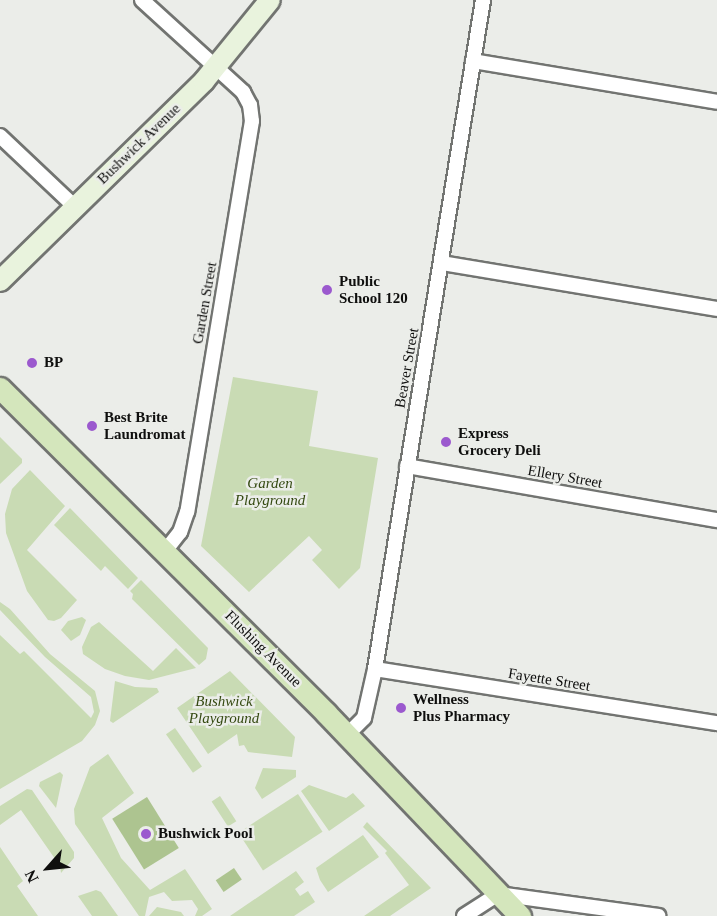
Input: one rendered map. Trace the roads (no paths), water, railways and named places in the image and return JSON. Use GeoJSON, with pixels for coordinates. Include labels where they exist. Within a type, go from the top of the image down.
{"type":"FeatureCollection","features":[{"type":"Feature","properties":{"kind":"main road","name":"Bushwick Avenue"},"geometry":{"type":"LineString","coordinates":[[0,281],[216,68],[270,0]]}},
{"type":"Feature","properties":{"kind":"main road","name":"Flushing Avenue"},"geometry":{"type":"LineString","coordinates":[[0,388],[347,735],[520,916]]}},
{"type":"Feature","properties":{"kind":"street","name":"Garden Street"},"geometry":{"type":"LineString","coordinates":[[142,0],[243,92],[250,105],[252,121],[187,512],[180,532],[165,551]]}},
{"type":"Feature","properties":{"kind":"street","name":"Beaver Street"},"geometry":{"type":"LineString","coordinates":[[347,735],[364,718],[375,669],[483,0]]}},
{"type":"Feature","properties":{"kind":"street"},"geometry":{"type":"LineString","coordinates":[[473,61],[717,102]]}},
{"type":"Feature","properties":{"kind":"street"},"geometry":{"type":"LineString","coordinates":[[0,136],[75,207]]}},
{"type":"Feature","properties":{"kind":"street"},"geometry":{"type":"LineString","coordinates":[[442,263],[717,309]]}},
{"type":"Feature","properties":{"kind":"street","name":"Ellery Street"},"geometry":{"type":"LineString","coordinates":[[407,466],[717,520]]}},
{"type":"Feature","properties":{"kind":"street","name":"Fayette Street"},"geometry":{"type":"LineString","coordinates":[[375,669],[717,723]]}},
{"type":"Feature","properties":{"kind":"street"},"geometry":{"type":"LineString","coordinates":[[464,916],[498,894],[658,916]]}},
{"type":"Feature","properties":{"kind":"place","name":"Public School 120"},"geometry":{"type":"Point","coordinates":[327,290]}},
{"type":"Feature","properties":{"kind":"place","name":"BP"},"geometry":{"type":"Point","coordinates":[32,363]}},
{"type":"Feature","properties":{"kind":"place","name":"Best Brite Laundromat"},"geometry":{"type":"Point","coordinates":[92,426]}},
{"type":"Feature","properties":{"kind":"place","name":"Express Grocery Deli"},"geometry":{"type":"Point","coordinates":[446,442]}},
{"type":"Feature","properties":{"kind":"place","name":"Wellness Plus Pharmacy"},"geometry":{"type":"Point","coordinates":[401,708]}},
{"type":"Feature","properties":{"kind":"place","name":"Bushwick Pool"},"geometry":{"type":"Point","coordinates":[146,834]}},
{"type":"Feature","properties":{"kind":"park label","name":"Garden Playground"},"geometry":{"type":"Point","coordinates":[270,492]}},
{"type":"Feature","properties":{"kind":"park label","name":"Bushwick Playground"},"geometry":{"type":"Point","coordinates":[224,710]}}]}
